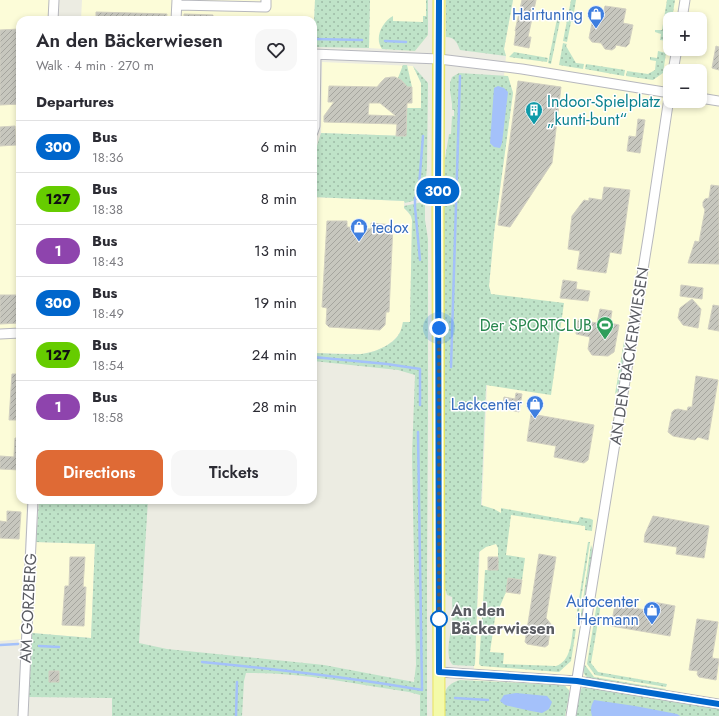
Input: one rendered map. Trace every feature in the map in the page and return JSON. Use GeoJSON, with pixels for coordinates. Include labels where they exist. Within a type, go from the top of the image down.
{"type":"FeatureCollection","features":[{"type":"Feature","properties":{"kind":"main road"},"geometry":{"type":"LineString","coordinates":[[439,0],[439,716]]}},
{"type":"Feature","properties":{"kind":"street"},"geometry":{"type":"LineString","coordinates":[[53,16],[54,0]]}},
{"type":"Feature","properties":{"kind":"street"},"geometry":{"type":"LineString","coordinates":[[176,16],[177,3],[266,7],[266,0]]}},
{"type":"Feature","properties":{"kind":"street"},"geometry":{"type":"LineString","coordinates":[[683,12],[685,0]]}},
{"type":"Feature","properties":{"kind":"street"},"geometry":{"type":"LineString","coordinates":[[317,54],[439,59],[522,69],[663,91]]}},
{"type":"Feature","properties":{"kind":"street"},"geometry":{"type":"LineString","coordinates":[[707,99],[719,101]]}},
{"type":"Feature","properties":{"kind":"street","name":"AN DEN BÄCKERWIESEN"},"geometry":{"type":"LineString","coordinates":[[571,716],[653,208],[668,108]]}},
{"type":"Feature","properties":{"kind":"street"},"geometry":{"type":"LineString","coordinates":[[0,334],[16,333]]}},
{"type":"Feature","properties":{"kind":"street","name":"AM GORZBERG"},"geometry":{"type":"LineString","coordinates":[[23,716],[33,504]]}},
{"type":"Feature","properties":{"kind":"street"},"geometry":{"type":"LineString","coordinates":[[439,672],[577,681],[719,704]]}},
{"type":"Feature","properties":{"kind":"shaded area"},"geometry":{"type":"Polygon","coordinates":[[[0,0],[50,0],[49,16],[16,16],[16,329],[0,330],[0,0]]]}},
{"type":"Feature","properties":{"kind":"shaded area"},"geometry":{"type":"Polygon","coordinates":[[[82,0],[315,0],[314,16],[81,16],[82,0]]]}},
{"type":"Feature","properties":{"kind":"shaded area"},"geometry":{"type":"Polygon","coordinates":[[[315,0],[370,0],[369,48],[317,47],[317,16],[314,16],[315,0]]]}},
{"type":"Feature","properties":{"kind":"shaded area"},"geometry":{"type":"Polygon","coordinates":[[[370,0],[428,0],[428,35],[415,51],[369,48],[370,0]]]}},
{"type":"Feature","properties":{"kind":"shaded area"},"geometry":{"type":"Polygon","coordinates":[[[426,0],[428,0],[428,35],[415,51],[382,49],[379,35],[386,22],[393,16],[393,21],[423,22],[423,16],[426,16],[426,0]]]}},
{"type":"Feature","properties":{"kind":"shaded area"},"geometry":{"type":"Polygon","coordinates":[[[446,0],[513,0],[504,49],[506,56],[460,50],[454,39],[446,37],[446,0]]]}},
{"type":"Feature","properties":{"kind":"shaded area"},"geometry":{"type":"Polygon","coordinates":[[[513,0],[719,0],[719,716],[444,716],[445,692],[450,685],[460,680],[473,681],[475,664],[491,294],[489,286],[494,233],[513,93],[508,77],[504,76],[506,56],[504,49],[513,0]]]}},
{"type":"Feature","properties":{"kind":"shaded area"},"geometry":{"type":"Polygon","coordinates":[[[571,0],[576,0],[574,12],[579,21],[571,22],[567,42],[563,41],[571,0]]]}},
{"type":"Feature","properties":{"kind":"shaded area"},"geometry":{"type":"Polygon","coordinates":[[[667,0],[675,0],[673,12],[665,12],[667,0]]]}},
{"type":"Feature","properties":{"kind":"shaded area"},"geometry":{"type":"Polygon","coordinates":[[[556,13],[560,14],[561,16],[551,64],[548,63],[557,19],[551,17],[556,13]]]}},
{"type":"Feature","properties":{"kind":"shaded area"},"geometry":{"type":"Polygon","coordinates":[[[663,24],[663,40],[660,40],[661,34],[655,32],[655,30],[662,30],[663,24]]]}},
{"type":"Feature","properties":{"kind":"shaded area"},"geometry":{"type":"Polygon","coordinates":[[[563,43],[567,44],[566,46],[576,63],[584,64],[583,69],[559,65],[563,43]]]}},
{"type":"Feature","properties":{"kind":"shaded area"},"geometry":{"type":"Polygon","coordinates":[[[658,51],[663,52],[663,56],[666,56],[664,64],[663,64],[663,73],[653,80],[626,76],[627,71],[648,74],[655,70],[656,61],[650,60],[650,57],[657,58],[658,51]]]}},
{"type":"Feature","properties":{"kind":"shaded area"},"geometry":{"type":"Polygon","coordinates":[[[514,52],[548,58],[547,62],[509,57],[514,52]]]}},
{"type":"Feature","properties":{"kind":"shaded area"},"geometry":{"type":"Polygon","coordinates":[[[322,62],[413,66],[421,83],[421,108],[406,136],[321,133],[322,62]]]}},
{"type":"Feature","properties":{"kind":"shaded area"},"geometry":{"type":"Polygon","coordinates":[[[586,64],[625,70],[624,76],[585,69],[586,64]]]}},
{"type":"Feature","properties":{"kind":"shaded area"},"geometry":{"type":"Polygon","coordinates":[[[403,65],[407,65],[412,87],[407,87],[398,78],[403,65]]]}},
{"type":"Feature","properties":{"kind":"shaded area"},"geometry":{"type":"Polygon","coordinates":[[[413,66],[428,83],[427,167],[424,198],[405,203],[404,201],[317,197],[317,146],[321,133],[406,136],[407,108],[421,108],[421,83],[413,66]]]}},
{"type":"Feature","properties":{"kind":"shaded area"},"geometry":{"type":"Polygon","coordinates":[[[459,73],[508,76],[513,93],[494,233],[489,286],[491,294],[564,303],[551,395],[486,385],[481,505],[501,513],[501,508],[578,522],[580,517],[593,520],[592,531],[585,530],[585,526],[511,515],[506,555],[525,558],[522,580],[508,578],[506,592],[495,618],[490,652],[504,653],[503,664],[556,666],[565,660],[571,645],[573,629],[576,629],[571,661],[559,672],[481,666],[479,664],[485,570],[498,570],[498,548],[496,544],[486,547],[479,552],[475,664],[474,666],[453,665],[449,657],[448,651],[452,622],[452,597],[447,595],[444,585],[443,215],[445,159],[449,134],[451,134],[452,116],[454,116],[454,110],[452,110],[450,83],[452,77],[459,73]]]}},
{"type":"Feature","properties":{"kind":"shaded area"},"geometry":{"type":"Polygon","coordinates":[[[317,197],[404,201],[404,208],[411,216],[410,323],[403,322],[402,329],[399,334],[386,346],[375,351],[362,354],[317,353],[317,197]]]}},
{"type":"Feature","properties":{"kind":"shaded area"},"geometry":{"type":"Polygon","coordinates":[[[423,202],[425,203],[425,220],[428,239],[427,716],[420,716],[420,695],[409,692],[308,676],[267,673],[246,673],[244,681],[242,716],[112,716],[112,698],[29,697],[32,633],[91,638],[95,544],[36,542],[39,504],[148,504],[139,643],[167,649],[324,665],[414,682],[416,665],[412,454],[415,375],[398,370],[317,361],[317,353],[361,354],[382,348],[396,338],[400,333],[403,322],[410,322],[412,220],[404,206],[423,202]]]}},
{"type":"Feature","properties":{"kind":"shaded area"},"geometry":{"type":"Polygon","coordinates":[[[626,330],[628,332],[619,390],[615,394],[626,330]]]}},
{"type":"Feature","properties":{"kind":"shaded area"},"geometry":{"type":"Polygon","coordinates":[[[16,335],[16,504],[27,504],[21,639],[0,641],[0,336],[16,335]]]}},
{"type":"Feature","properties":{"kind":"shaded area"},"geometry":{"type":"Polygon","coordinates":[[[36,542],[95,544],[91,638],[32,633],[36,542]]]}},
{"type":"Feature","properties":{"kind":"shaded area"},"geometry":{"type":"Polygon","coordinates":[[[588,542],[590,542],[578,618],[576,618],[588,542]]]}},
{"type":"Feature","properties":{"kind":"shaded area"},"geometry":{"type":"Polygon","coordinates":[[[591,545],[593,551],[583,617],[580,620],[591,545]]]}},
{"type":"Feature","properties":{"kind":"shaded area"},"geometry":{"type":"Polygon","coordinates":[[[597,603],[601,604],[591,663],[598,672],[667,684],[666,687],[595,675],[587,664],[597,603]]]}},
{"type":"Feature","properties":{"kind":"shaded area"},"geometry":{"type":"Polygon","coordinates":[[[583,665],[585,665],[594,677],[666,689],[663,691],[591,680],[584,674],[583,665]]]}},
{"type":"Feature","properties":{"kind":"shaded area"},"geometry":{"type":"Polygon","coordinates":[[[460,680],[564,685],[569,690],[565,716],[444,716],[444,694],[449,686],[460,680]]]}},
{"type":"Feature","properties":{"kind":"shaded area"},"geometry":{"type":"Polygon","coordinates":[[[588,686],[719,708],[719,716],[574,716],[579,690],[588,686]]]}},
{"type":"Feature","properties":{"kind":"water"},"geometry":{"type":"Polygon","coordinates":[[[498,86],[504,88],[508,92],[502,143],[500,148],[494,147],[490,143],[494,88],[498,86]]]}},
{"type":"Feature","properties":{"kind":"water"},"geometry":{"type":"Polygon","coordinates":[[[516,693],[547,696],[552,702],[549,709],[542,713],[505,705],[500,701],[504,695],[516,693]]]}},
{"type":"Feature","properties":{"kind":"water"},"geometry":{"type":"Polygon","coordinates":[[[594,700],[635,706],[677,714],[680,716],[592,716],[591,708],[594,700]]]}},
{"type":"Feature","properties":{"kind":"building"},"geometry":{"type":"Polygon","coordinates":[[[522,0],[536,0],[528,37],[531,37],[529,48],[514,45],[515,31],[522,0]]]}},
{"type":"Feature","properties":{"kind":"building"},"geometry":{"type":"Polygon","coordinates":[[[605,6],[626,9],[623,23],[633,25],[629,44],[626,47],[616,45],[612,50],[605,49],[601,43],[592,42],[589,38],[593,18],[602,20],[605,6]]]}},
{"type":"Feature","properties":{"kind":"building"},"geometry":{"type":"Polygon","coordinates":[[[96,12],[167,14],[167,16],[96,16],[96,12]]]}},
{"type":"Feature","properties":{"kind":"building"},"geometry":{"type":"Polygon","coordinates":[[[184,14],[213,15],[213,16],[184,16],[184,14]]]}},
{"type":"Feature","properties":{"kind":"building"},"geometry":{"type":"Polygon","coordinates":[[[16,29],[16,104],[0,105],[0,30],[16,29]]]}},
{"type":"Feature","properties":{"kind":"building"},"geometry":{"type":"Polygon","coordinates":[[[716,46],[719,47],[719,70],[712,68],[716,46]]]}},
{"type":"Feature","properties":{"kind":"building"},"geometry":{"type":"Polygon","coordinates":[[[395,77],[401,80],[407,87],[412,87],[412,103],[407,103],[406,136],[396,136],[397,124],[324,122],[324,116],[334,102],[328,102],[329,86],[377,87],[385,78],[395,77]],[[369,103],[368,115],[396,116],[380,103],[369,103]]]}},
{"type":"Feature","properties":{"kind":"building","name":"Indoor-Spielplatz „kunti-bunt“"},"geometry":{"type":"Polygon","coordinates":[[[518,81],[561,87],[552,163],[510,227],[498,225],[518,81]]]}},
{"type":"Feature","properties":{"kind":"building"},"geometry":{"type":"Polygon","coordinates":[[[638,119],[645,120],[640,153],[627,151],[629,136],[636,137],[638,119]]]}},
{"type":"Feature","properties":{"kind":"building"},"geometry":{"type":"Polygon","coordinates":[[[15,126],[16,145],[0,146],[0,127],[15,126]]]}},
{"type":"Feature","properties":{"kind":"building"},"geometry":{"type":"Polygon","coordinates":[[[711,185],[719,186],[719,264],[688,263],[695,241],[699,242],[705,210],[703,202],[705,199],[709,198],[711,185]]]}},
{"type":"Feature","properties":{"kind":"building"},"geometry":{"type":"Polygon","coordinates":[[[604,187],[630,190],[621,254],[610,252],[606,273],[577,269],[580,251],[568,249],[572,216],[584,200],[589,201],[589,198],[602,200],[604,187]]]}},
{"type":"Feature","properties":{"kind":"building"},"geometry":{"type":"Polygon","coordinates":[[[327,221],[347,221],[347,227],[371,229],[371,223],[393,225],[389,312],[386,312],[385,325],[380,330],[329,327],[326,324],[327,308],[322,307],[327,221]]]}},
{"type":"Feature","properties":{"kind":"building"},"geometry":{"type":"Polygon","coordinates":[[[563,280],[577,282],[576,289],[590,291],[588,301],[560,298],[563,280]]]}},
{"type":"Feature","properties":{"kind":"building"},"geometry":{"type":"Polygon","coordinates":[[[681,285],[703,288],[702,299],[680,296],[681,285]]]}},
{"type":"Feature","properties":{"kind":"building"},"geometry":{"type":"Polygon","coordinates":[[[0,295],[16,295],[16,323],[0,324],[0,295]]]}},
{"type":"Feature","properties":{"kind":"building"},"geometry":{"type":"Polygon","coordinates":[[[692,299],[701,309],[698,328],[683,325],[678,318],[680,308],[692,299]]]}},
{"type":"Feature","properties":{"kind":"building"},"geometry":{"type":"Polygon","coordinates":[[[713,305],[719,306],[719,331],[708,329],[713,305]]]}},
{"type":"Feature","properties":{"kind":"building"},"geometry":{"type":"Polygon","coordinates":[[[600,309],[612,311],[610,323],[619,325],[614,352],[608,356],[592,355],[588,349],[590,337],[576,334],[578,320],[597,323],[600,309]]]}},
{"type":"Feature","properties":{"kind":"building"},"geometry":{"type":"Polygon","coordinates":[[[12,374],[16,374],[16,420],[9,420],[12,374]]]}},
{"type":"Feature","properties":{"kind":"building"},"geometry":{"type":"Polygon","coordinates":[[[696,376],[718,380],[708,440],[698,437],[695,440],[673,436],[668,432],[672,412],[678,409],[687,411],[688,407],[692,407],[696,376]]]}},
{"type":"Feature","properties":{"kind":"building"},"geometry":{"type":"Polygon","coordinates":[[[516,393],[522,394],[519,412],[502,408],[504,397],[515,399],[516,393]]]}},
{"type":"Feature","properties":{"kind":"building"},"geometry":{"type":"Polygon","coordinates":[[[531,414],[594,425],[588,460],[584,463],[554,457],[556,446],[527,441],[531,414]]]}},
{"type":"Feature","properties":{"kind":"building"},"geometry":{"type":"Polygon","coordinates":[[[16,438],[16,470],[0,469],[0,456],[14,457],[16,438]]]}},
{"type":"Feature","properties":{"kind":"building"},"geometry":{"type":"Polygon","coordinates":[[[7,511],[21,512],[19,539],[0,538],[0,521],[7,522],[7,511]]]}},
{"type":"Feature","properties":{"kind":"building"},"geometry":{"type":"Polygon","coordinates":[[[653,516],[709,526],[704,558],[676,554],[677,547],[644,542],[645,534],[653,516]]]}},
{"type":"Feature","properties":{"kind":"building"},"geometry":{"type":"Polygon","coordinates":[[[539,554],[556,557],[546,618],[551,624],[548,645],[545,647],[527,644],[525,642],[539,554]]]}},
{"type":"Feature","properties":{"kind":"building"},"geometry":{"type":"Polygon","coordinates":[[[70,557],[85,557],[83,587],[86,587],[84,626],[62,625],[65,586],[69,586],[70,557]]]}},
{"type":"Feature","properties":{"kind":"building"},"geometry":{"type":"Polygon","coordinates":[[[488,557],[498,557],[498,570],[488,570],[488,557]]]}},
{"type":"Feature","properties":{"kind":"building"},"geometry":{"type":"Polygon","coordinates":[[[508,578],[522,580],[520,594],[506,592],[508,578]]]}},
{"type":"Feature","properties":{"kind":"building"},"geometry":{"type":"Polygon","coordinates":[[[653,602],[675,606],[670,636],[611,626],[615,605],[652,611],[653,602]]]}},
{"type":"Feature","properties":{"kind":"building"},"geometry":{"type":"Polygon","coordinates":[[[697,619],[718,622],[712,658],[719,659],[716,680],[699,677],[697,674],[698,671],[689,670],[697,619]]]}},
{"type":"Feature","properties":{"kind":"building"},"geometry":{"type":"Polygon","coordinates":[[[49,671],[59,671],[59,682],[49,682],[49,671]]]}},
{"type":"Feature","properties":{"kind":"waterway"},"geometry":{"type":"LineString","coordinates":[[317,39],[362,40]]}},
{"type":"Feature","properties":{"kind":"waterway"},"geometry":{"type":"LineString","coordinates":[[385,41],[406,42]]}},
{"type":"Feature","properties":{"kind":"waterway"},"geometry":{"type":"LineString","coordinates":[[451,367],[460,76]]}},
{"type":"Feature","properties":{"kind":"waterway"},"geometry":{"type":"LineString","coordinates":[[420,260],[415,199],[419,186],[423,136]]}},
{"type":"Feature","properties":{"kind":"waterway"},"geometry":{"type":"LineString","coordinates":[[317,357],[387,364],[420,369],[420,405]]}},
{"type":"Feature","properties":{"kind":"waterway"},"geometry":{"type":"LineString","coordinates":[[202,662],[312,674],[422,690],[418,432]]}},
{"type":"Feature","properties":{"kind":"waterway"},"geometry":{"type":"LineString","coordinates":[[0,645],[18,644]]}},
{"type":"Feature","properties":{"kind":"waterway"},"geometry":{"type":"LineString","coordinates":[[39,646],[59,647]]}},
{"type":"Feature","properties":{"kind":"waterway"},"geometry":{"type":"LineString","coordinates":[[236,716],[237,682]]}},
{"type":"Feature","properties":{"kind":"waterway"},"geometry":{"type":"LineString","coordinates":[[455,698],[488,700]]}},
{"type":"Feature","properties":{"kind":"bus line","name":"300"},"geometry":{"type":"LineString","coordinates":[[439,0],[439,672],[577,681],[719,704]]}},
{"type":"Feature","properties":{"kind":"place","name":"Hairtuning"},"geometry":{"type":"Point","coordinates":[596,29]}},
{"type":"Feature","properties":{"kind":"place","name":"Indoor-Spielplatz „kunti-bunt“"},"geometry":{"type":"Point","coordinates":[534,125]}},
{"type":"Feature","properties":{"kind":"place","name":"tedox"},"geometry":{"type":"Point","coordinates":[359,242]}},
{"type":"Feature","properties":{"kind":"place","name":"Der SPORTCLUB"},"geometry":{"type":"Point","coordinates":[605,340]}},
{"type":"Feature","properties":{"kind":"place","name":"Lackcenter"},"geometry":{"type":"Point","coordinates":[535,419]}},
{"type":"Feature","properties":{"kind":"place","name":"An den Bäckerwiesen"},"geometry":{"type":"Point","coordinates":[439,619]}},
{"type":"Feature","properties":{"kind":"place","name":"Autocenter Hermann"},"geometry":{"type":"Point","coordinates":[652,625]}},
{"type":"Feature","properties":{"kind":"route"},"geometry":{"type":"LineString","coordinates":[[439,328],[439,627],[439,619]]}}]}
